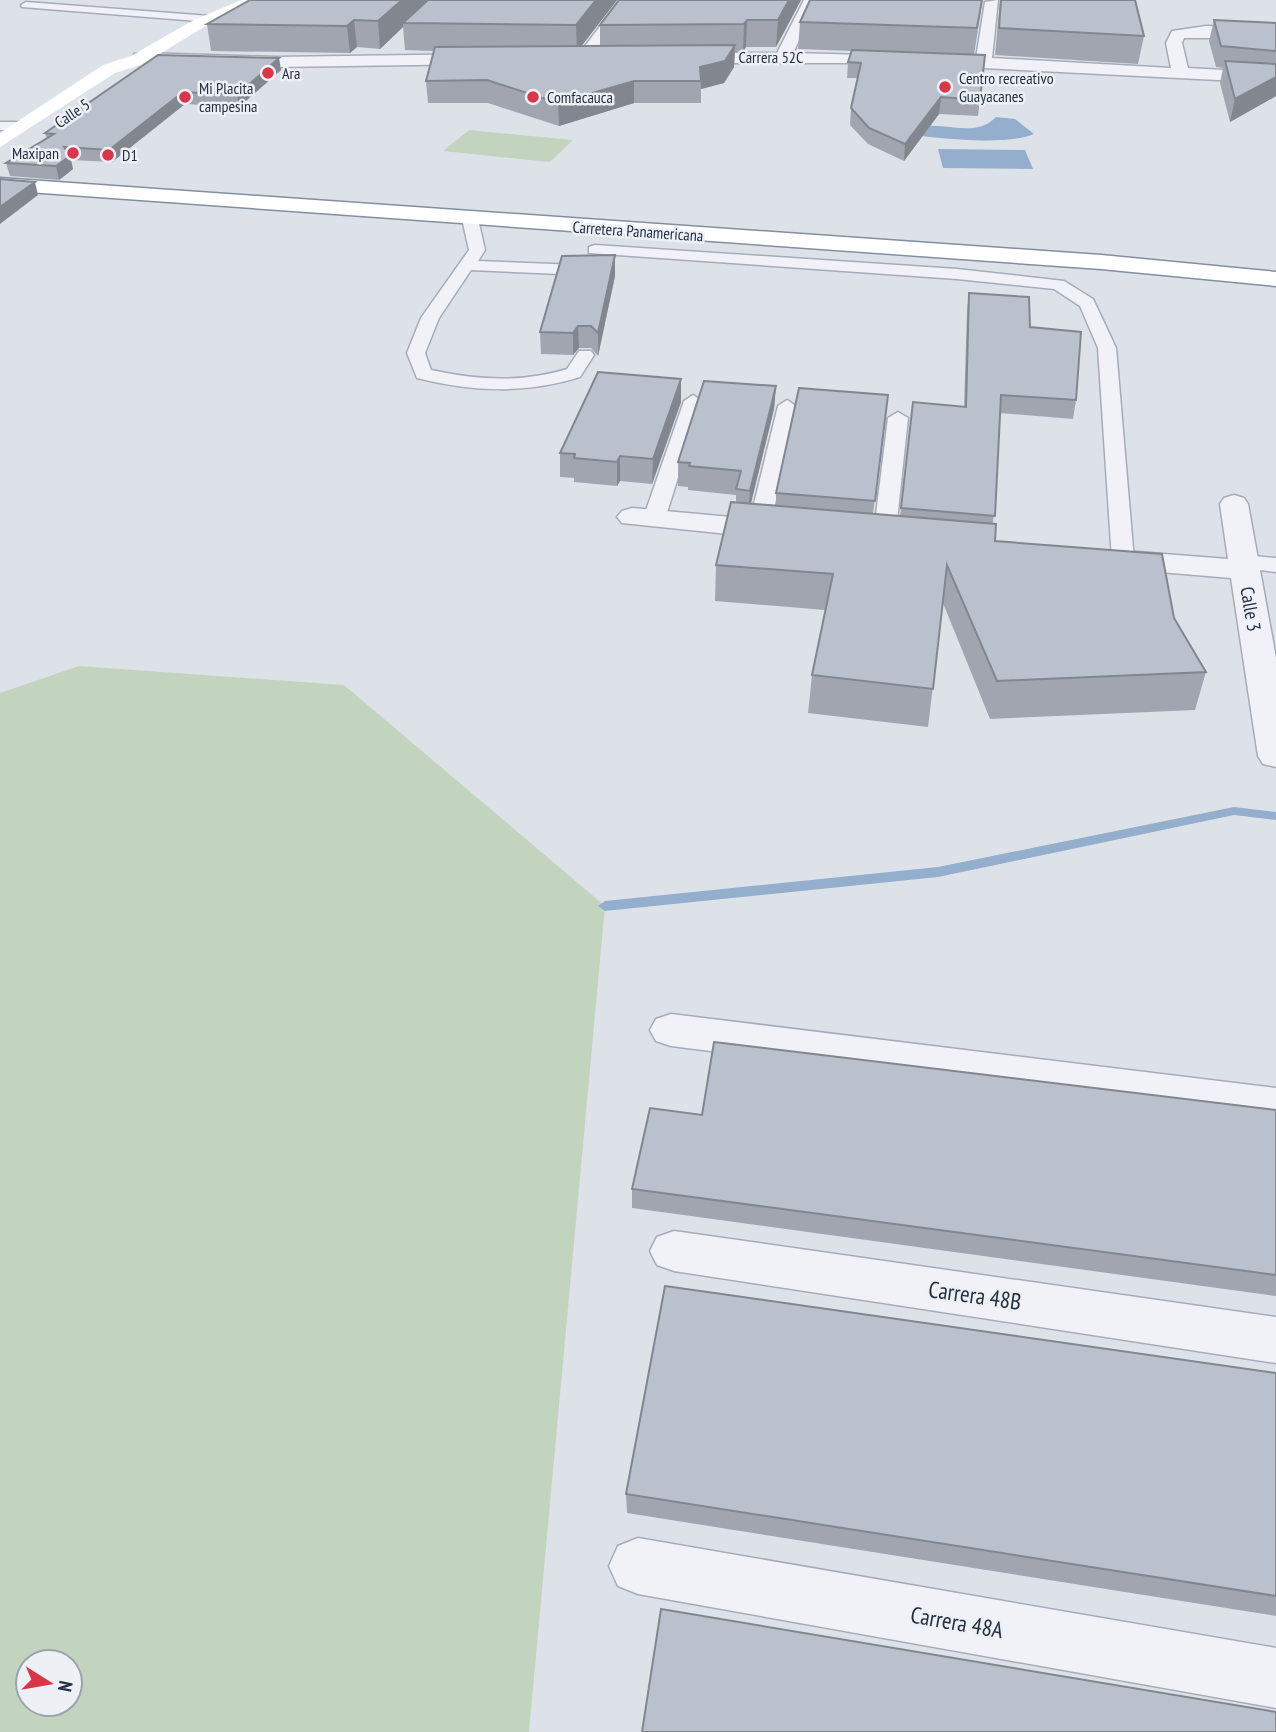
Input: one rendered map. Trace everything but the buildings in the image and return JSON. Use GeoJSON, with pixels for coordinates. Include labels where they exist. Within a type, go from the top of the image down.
{"type":"FeatureCollection","features":[{"type":"Feature","properties":{"kind":"main road","name":"Calle 5"},"geometry":{"type":"LineString","coordinates":[[0,141],[109,69],[138,59],[210,19],[254,0]]}},
{"type":"Feature","properties":{"kind":"main road","name":"Calle 5"},"geometry":{"type":"LineString","coordinates":[[8,162],[135,71],[138,59]]}},
{"type":"Feature","properties":{"kind":"main road"},"geometry":{"type":"LineString","coordinates":[[8,162],[25,173],[66,189]]}},
{"type":"Feature","properties":{"kind":"main road","name":"Carretera Panamericana"},"geometry":{"type":"LineString","coordinates":[[0,184],[605,229],[1087,261],[1276,279]]}},
{"type":"Feature","properties":{"kind":"main road"},"geometry":{"type":"LineString","coordinates":[[0,195],[66,189]]}},
{"type":"Feature","properties":{"kind":"street"},"geometry":{"type":"LineString","coordinates":[[610,58],[577,58],[628,0]]}},
{"type":"Feature","properties":{"kind":"street"},"geometry":{"type":"LineString","coordinates":[[783,57],[810,0]]}},
{"type":"Feature","properties":{"kind":"street"},"geometry":{"type":"LineString","coordinates":[[983,63],[992,2]]}},
{"type":"Feature","properties":{"kind":"street"},"geometry":{"type":"LineString","coordinates":[[1181,74],[1174,43],[1178,34],[1206,31],[1276,33]]}},
{"type":"Feature","properties":{"kind":"street"},"geometry":{"type":"LineString","coordinates":[[382,60],[400,43]]}},
{"type":"Feature","properties":{"kind":"street","name":"Carrera 52C"},"geometry":{"type":"LineString","coordinates":[[662,58],[783,57],[983,63],[1276,78]]}},
{"type":"Feature","properties":{"kind":"street"},"geometry":{"type":"LineString","coordinates":[[138,59],[276,62],[505,58]]}},
{"type":"Feature","properties":{"kind":"street","name":"Calle 3"},"geometry":{"type":"LineString","coordinates":[[1234,504],[1244,566],[1266,638],[1276,756]]}},
{"type":"Feature","properties":{"kind":"street"},"geometry":{"type":"LineString","coordinates":[[643,518],[800,532]]}},
{"type":"Feature","properties":{"kind":"street"},"geometry":{"type":"LineString","coordinates":[[1083,556],[1244,566]]}},
{"type":"Feature","properties":{"kind":"street"},"geometry":{"type":"LineString","coordinates":[[671,1030],[1276,1105]]}},
{"type":"Feature","properties":{"kind":"street","name":"Carrera 48B"},"geometry":{"type":"LineString","coordinates":[[674,1251],[1276,1340]]}},
{"type":"Feature","properties":{"kind":"street","name":"Carrera 48A"},"geometry":{"type":"LineString","coordinates":[[638,1566],[1276,1678]]}},
{"type":"Feature","properties":{"kind":"lane"},"geometry":{"type":"LineString","coordinates":[[26,5],[210,19]]}},
{"type":"Feature","properties":{"kind":"lane"},"geometry":{"type":"LineString","coordinates":[[0,125],[23,126]]}},
{"type":"Feature","properties":{"kind":"lane"},"geometry":{"type":"LineString","coordinates":[[470,219],[477,250],[430,318],[416,353],[423,374],[462,383],[506,386],[548,382],[574,373],[584,355]]}},
{"type":"Feature","properties":{"kind":"lane"},"geometry":{"type":"LineString","coordinates":[[469,265],[583,270],[589,267],[605,229]]}},
{"type":"Feature","properties":{"kind":"lane"},"geometry":{"type":"LineString","coordinates":[[595,250],[957,274],[1058,285],[1087,303],[1107,348],[1123,560]]}},
{"type":"Feature","properties":{"kind":"lane"},"geometry":{"type":"LineString","coordinates":[[643,518],[693,401]]}},
{"type":"Feature","properties":{"kind":"lane"},"geometry":{"type":"LineString","coordinates":[[759,528],[787,406]]}},
{"type":"Feature","properties":{"kind":"lane"},"geometry":{"type":"LineString","coordinates":[[883,539],[898,418]]}},
{"type":"Feature","properties":{"kind":"lane"},"geometry":{"type":"LineString","coordinates":[[1244,566],[1276,565]]}},
{"type":"Feature","properties":{"kind":"green space"},"geometry":{"type":"Polygon","coordinates":[[[469,130],[573,140],[550,162],[443,151],[469,130]]]}},
{"type":"Feature","properties":{"kind":"green space"},"geometry":{"type":"Polygon","coordinates":[[[79,666],[344,685],[605,906],[529,1732],[0,1732],[0,693],[79,666]]]}},
{"type":"Feature","properties":{"kind":"water"},"geometry":{"type":"Polygon","coordinates":[[[996,117],[1015,119],[1034,134],[987,141],[900,134],[924,126],[981,127],[996,117]]]}},
{"type":"Feature","properties":{"kind":"water"},"geometry":{"type":"Polygon","coordinates":[[[938,149],[1025,150],[1033,169],[943,168],[938,149]]]}},
{"type":"Feature","properties":{"kind":"waterway"},"geometry":{"type":"LineString","coordinates":[[605,906],[938,872],[1234,811],[1276,816]]}},
{"type":"Feature","properties":{"kind":"place","name":"Ara"},"geometry":{"type":"Point","coordinates":[268,73]}},
{"type":"Feature","properties":{"kind":"place","name":"Centro recreativo Guayacanes"},"geometry":{"type":"Point","coordinates":[945,87]}},
{"type":"Feature","properties":{"kind":"place","name":"Mi Placita campesina"},"geometry":{"type":"Point","coordinates":[185,97]}},
{"type":"Feature","properties":{"kind":"place","name":"Comfacauca"},"geometry":{"type":"Point","coordinates":[533,97]}},
{"type":"Feature","properties":{"kind":"place","name":"Maxipan"},"geometry":{"type":"Point","coordinates":[73,153]}},
{"type":"Feature","properties":{"kind":"place","name":"D1"},"geometry":{"type":"Point","coordinates":[108,155]}}]}
